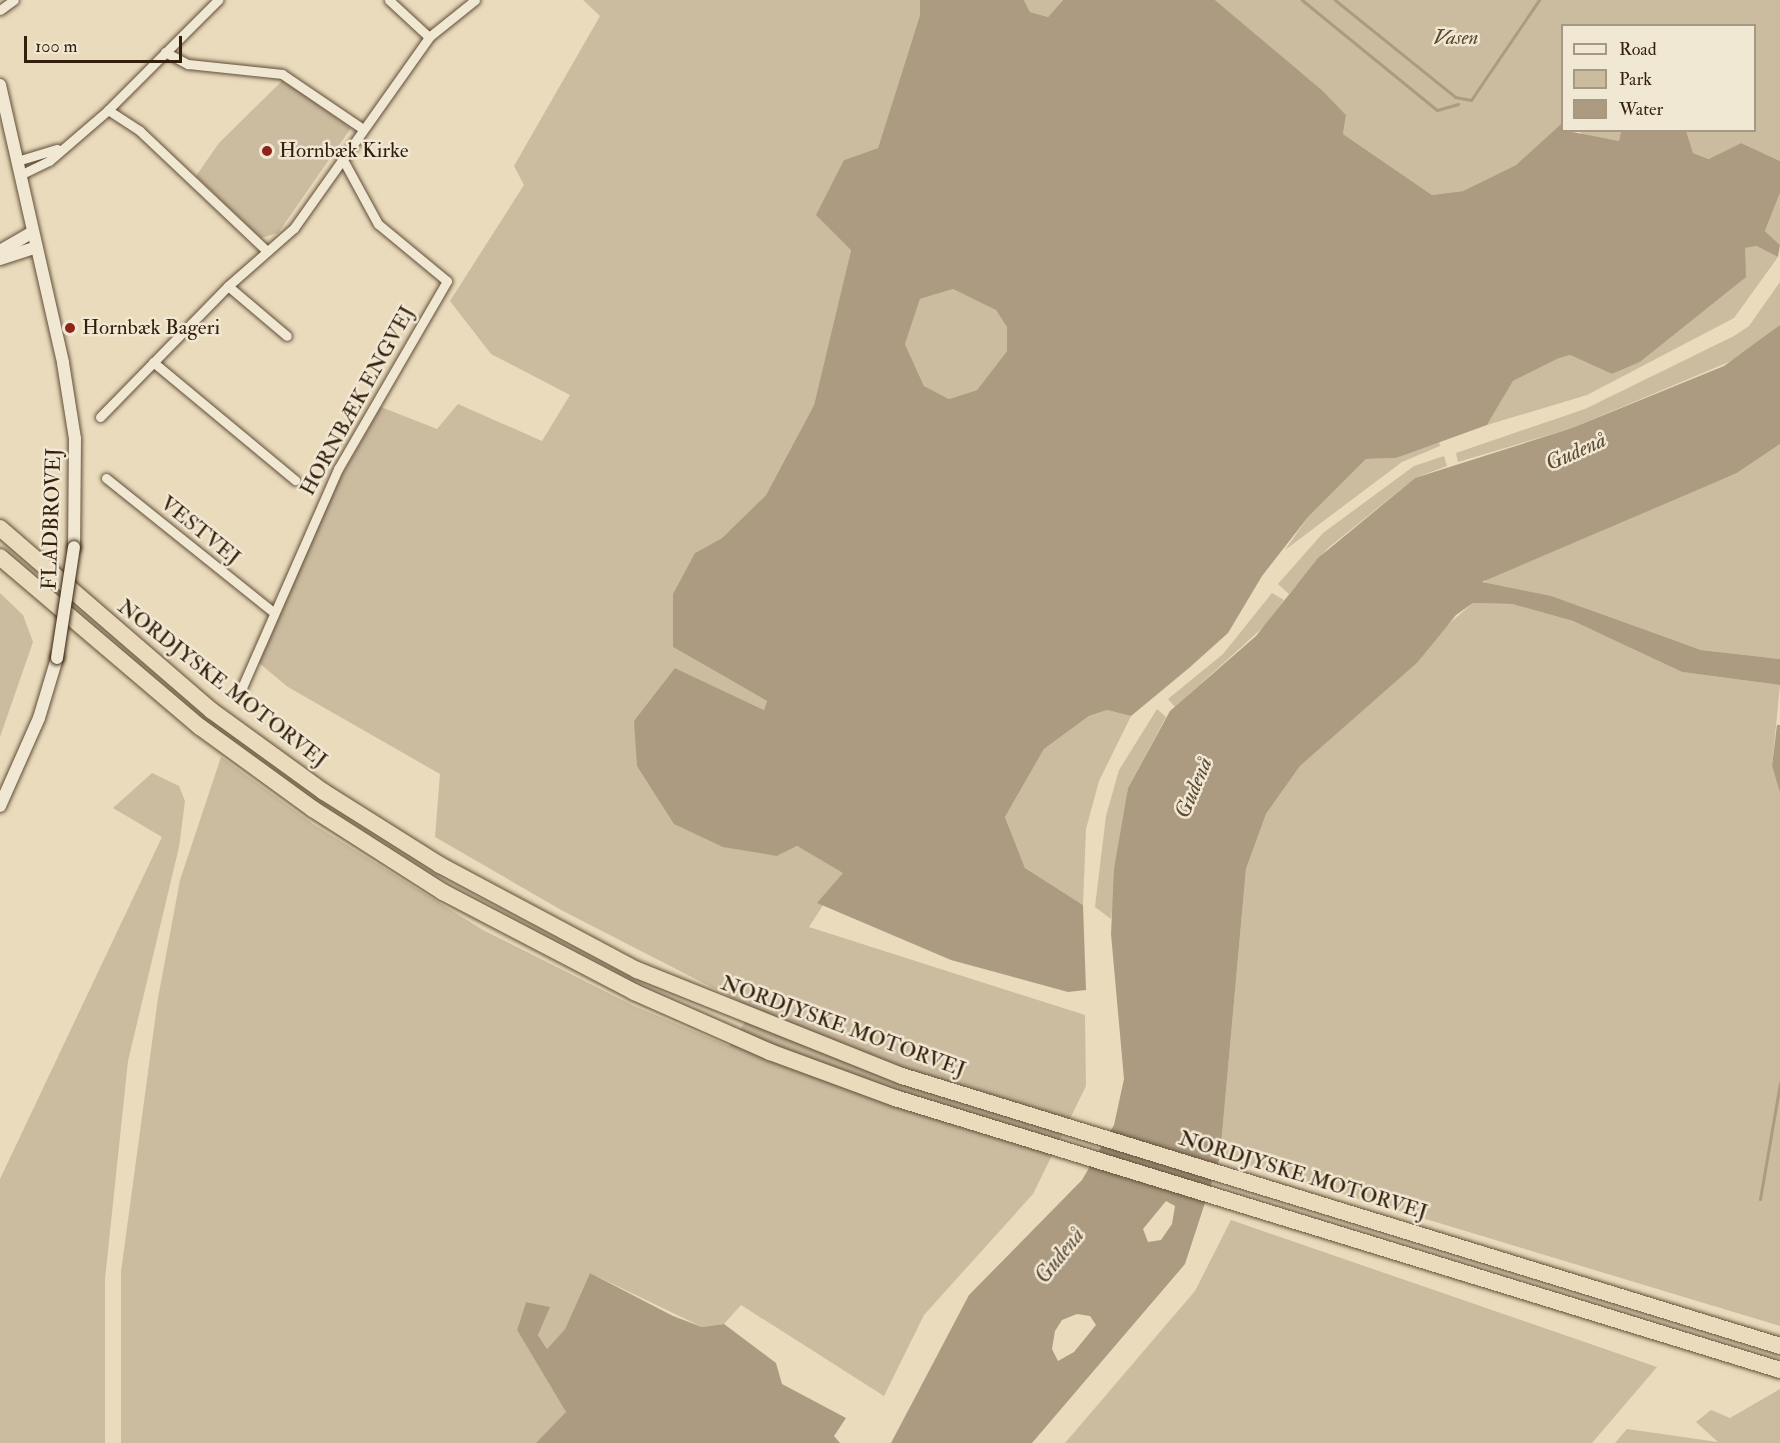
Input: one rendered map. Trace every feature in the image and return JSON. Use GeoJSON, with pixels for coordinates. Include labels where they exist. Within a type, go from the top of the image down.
{"type":"FeatureCollection","features":[{"type":"Feature","properties":{"kind":"highway","name":"NORDJYSKE MOTORVEJ"},"geometry":{"type":"LineString","coordinates":[[0,528],[212,711],[324,792],[440,865],[637,970],[714,1003],[912,1079],[1780,1346]]}},
{"type":"Feature","properties":{"kind":"highway","name":"NORDJYSKE MOTORVEJ"},"geometry":{"type":"LineString","coordinates":[[0,557],[200,727],[313,809],[443,892],[705,1024],[895,1098],[1780,1370]]}},
{"type":"Feature","properties":{"kind":"main road","name":"FLADBROVEJ"},"geometry":{"type":"LineString","coordinates":[[0,85],[4,127],[17,161],[75,439],[74,547],[57,658],[39,718],[0,806]]}},
{"type":"Feature","properties":{"kind":"main road"},"geometry":{"type":"LineString","coordinates":[[0,251],[33,232]]}},
{"type":"Feature","properties":{"kind":"main road"},"geometry":{"type":"LineString","coordinates":[[0,259],[36,247]]}},
{"type":"Feature","properties":{"kind":"street"},"geometry":{"type":"LineString","coordinates":[[0,10],[14,0]]}},
{"type":"Feature","properties":{"kind":"street"},"geometry":{"type":"LineString","coordinates":[[20,175],[39,168],[108,110],[218,0]]}},
{"type":"Feature","properties":{"kind":"street"},"geometry":{"type":"LineString","coordinates":[[389,0],[429,37]]}},
{"type":"Feature","properties":{"kind":"street"},"geometry":{"type":"LineString","coordinates":[[100,417],[228,286],[266,250],[294,228],[429,37],[475,0]]}},
{"type":"Feature","properties":{"kind":"street"},"geometry":{"type":"LineString","coordinates":[[165,52],[188,64],[282,74],[363,129]]}},
{"type":"Feature","properties":{"kind":"street"},"geometry":{"type":"LineString","coordinates":[[108,110],[140,130],[266,250]]}},
{"type":"Feature","properties":{"kind":"street"},"geometry":{"type":"LineString","coordinates":[[17,161],[62,147]]}},
{"type":"Feature","properties":{"kind":"street","name":"HORNBÆK ENGVEJ"},"geometry":{"type":"LineString","coordinates":[[240,692],[272,611],[338,469],[447,281],[378,224],[342,158]]}},
{"type":"Feature","properties":{"kind":"street"},"geometry":{"type":"LineString","coordinates":[[228,286],[287,336]]}},
{"type":"Feature","properties":{"kind":"street"},"geometry":{"type":"LineString","coordinates":[[153,362],[295,480]]}},
{"type":"Feature","properties":{"kind":"street","name":"VESTVEJ"},"geometry":{"type":"LineString","coordinates":[[106,478],[272,611]]}},
{"type":"Feature","properties":{"kind":"green space"},"geometry":{"type":"Polygon","coordinates":[[[583,0],[920,0],[920,15],[878,148],[844,160],[851,250],[814,405],[766,495],[722,538],[695,553],[673,647],[767,701],[764,710],[675,668],[777,856],[797,846],[844,873],[809,927],[1085,1015],[1086,1086],[1033,1194],[924,1315],[884,1396],[741,1305],[724,1324],[702,1327],[590,1273],[565,1329],[547,1349],[538,1335],[549,1307],[526,1302],[517,1330],[566,1411],[565,1419],[536,1443],[121,1443],[121,1272],[158,998],[180,880],[221,757],[313,824],[483,930],[634,1006],[729,1046],[754,1009],[563,911],[435,837],[440,774],[288,687],[259,663],[338,482],[381,407],[437,429],[458,404],[542,441],[570,395],[491,354],[450,301],[524,185],[514,166],[600,16],[583,0]]]}},
{"type":"Feature","properties":{"kind":"green space"},"geometry":{"type":"Polygon","coordinates":[[[1024,0],[1063,0],[1048,17],[1030,12],[1024,0]]]}},
{"type":"Feature","properties":{"kind":"green space","name":"Vasen"},"geometry":{"type":"Polygon","coordinates":[[[1215,0],[1780,0],[1780,161],[1741,143],[1710,159],[1693,153],[1685,132],[1756,132],[1756,24],[1561,24],[1561,124],[1516,165],[1463,191],[1432,195],[1343,134],[1346,115],[1323,91],[1215,0]]]}},
{"type":"Feature","properties":{"kind":"green space"},"geometry":{"type":"Polygon","coordinates":[[[283,80],[351,128],[278,233],[261,238],[196,176],[219,143],[283,80]]]}},
{"type":"Feature","properties":{"kind":"green space"},"geometry":{"type":"Polygon","coordinates":[[[1581,132],[1621,132],[1619,141],[1581,135],[1581,132]]]}},
{"type":"Feature","properties":{"kind":"green space"},"geometry":{"type":"Polygon","coordinates":[[[1780,193],[1780,245],[1765,231],[1780,193]]]}},
{"type":"Feature","properties":{"kind":"green space"},"geometry":{"type":"Polygon","coordinates":[[[1755,246],[1778,257],[1734,318],[1587,395],[1487,425],[1513,381],[1557,359],[1570,355],[1612,374],[1640,362],[1745,277],[1742,257],[1745,248],[1755,246]]]}},
{"type":"Feature","properties":{"kind":"green space"},"geometry":{"type":"Polygon","coordinates":[[[1780,282],[1780,325],[1743,356],[1572,428],[1458,462],[1456,453],[1585,409],[1734,336],[1749,326],[1780,282]]]}},
{"type":"Feature","properties":{"kind":"green space"},"geometry":{"type":"Polygon","coordinates":[[[953,289],[996,309],[1007,327],[1007,351],[977,390],[949,399],[924,386],[905,344],[920,299],[953,289]]]}},
{"type":"Feature","properties":{"kind":"green space"},"geometry":{"type":"Polygon","coordinates":[[[1439,441],[1440,446],[1402,462],[1285,550],[1308,517],[1366,459],[1396,458],[1439,441]]]}},
{"type":"Feature","properties":{"kind":"green space"},"geometry":{"type":"Polygon","coordinates":[[[1780,444],[1780,659],[1701,650],[1531,592],[1483,584],[1492,574],[1737,473],[1780,444]]]}},
{"type":"Feature","properties":{"kind":"green space"},"geometry":{"type":"Polygon","coordinates":[[[1444,456],[1447,466],[1415,478],[1328,548],[1289,594],[1278,584],[1323,533],[1414,466],[1444,456]]]}},
{"type":"Feature","properties":{"kind":"green space"},"geometry":{"type":"Polygon","coordinates":[[[0,593],[23,615],[33,642],[0,737],[0,593]]]}},
{"type":"Feature","properties":{"kind":"green space"},"geometry":{"type":"Polygon","coordinates":[[[1272,593],[1284,600],[1270,621],[1175,707],[1168,699],[1223,654],[1272,593]]]}},
{"type":"Feature","properties":{"kind":"green space"},"geometry":{"type":"Polygon","coordinates":[[[1473,603],[1512,604],[1573,621],[1682,672],[1780,685],[1772,766],[1780,793],[1780,1326],[1220,1157],[1246,869],[1266,814],[1300,766],[1417,663],[1444,628],[1473,603]]]}},
{"type":"Feature","properties":{"kind":"green space"},"geometry":{"type":"Polygon","coordinates":[[[1157,709],[1166,717],[1128,788],[1111,919],[1095,907],[1106,816],[1119,770],[1157,709]]]}},
{"type":"Feature","properties":{"kind":"green space"},"geometry":{"type":"Polygon","coordinates":[[[1107,710],[1131,716],[1099,781],[1086,829],[1083,905],[1025,868],[1005,817],[1044,749],[1089,716],[1107,710]]]}},
{"type":"Feature","properties":{"kind":"green space"},"geometry":{"type":"Polygon","coordinates":[[[152,773],[179,786],[185,801],[179,847],[128,1061],[105,1279],[105,1443],[0,1443],[0,1179],[162,837],[113,808],[152,773]]]}},
{"type":"Feature","properties":{"kind":"green space"},"geometry":{"type":"Polygon","coordinates":[[[1231,1220],[1657,1367],[1592,1443],[1065,1443],[1195,1291],[1231,1220]]]}},
{"type":"Feature","properties":{"kind":"green space"},"geometry":{"type":"Polygon","coordinates":[[[1780,1389],[1780,1443],[1615,1443],[1627,1429],[1718,1442],[1696,1422],[1711,1410],[1730,1418],[1780,1389]]]}},
{"type":"Feature","properties":{"kind":"water"},"geometry":{"type":"Polygon","coordinates":[[[920,0],[1024,0],[1030,12],[1048,17],[1063,0],[1215,0],[1323,91],[1346,115],[1343,134],[1432,195],[1463,191],[1516,165],[1561,124],[1561,132],[1619,141],[1621,132],[1686,132],[1693,153],[1709,159],[1741,143],[1780,161],[1780,193],[1765,231],[1780,245],[1778,257],[1756,246],[1745,248],[1746,277],[1640,362],[1612,374],[1570,355],[1557,359],[1513,381],[1487,425],[1396,458],[1366,459],[1308,517],[1262,576],[1228,633],[1131,716],[1107,710],[1089,716],[1044,749],[1005,817],[1025,868],[1083,905],[1086,990],[1068,992],[951,960],[817,903],[843,873],[797,846],[777,856],[723,847],[674,824],[637,766],[634,721],[675,668],[764,710],[767,701],[673,647],[673,594],[695,553],[722,538],[766,495],[814,405],[851,250],[816,215],[844,160],[878,148],[920,15],[920,0]],[[953,289],[920,299],[905,344],[924,386],[949,399],[977,390],[1007,351],[1007,327],[996,310],[953,289]]]}},
{"type":"Feature","properties":{"kind":"water","name":"Gudenå"},"geometry":{"type":"Polygon","coordinates":[[[1780,325],[1780,444],[1737,473],[1482,582],[1551,596],[1701,650],[1780,659],[1780,685],[1682,672],[1573,621],[1512,604],[1473,603],[1456,615],[1417,663],[1300,766],[1266,814],[1246,869],[1220,1157],[1185,1264],[1032,1443],[891,1443],[969,1295],[1082,1180],[1114,1125],[1124,1079],[1111,934],[1114,869],[1128,788],[1170,711],[1256,636],[1318,558],[1415,478],[1572,428],[1724,366],[1780,325]],[[1166,1201],[1143,1229],[1148,1242],[1161,1240],[1172,1224],[1175,1206],[1166,1201]],[[1077,1314],[1062,1320],[1055,1331],[1052,1349],[1058,1361],[1074,1352],[1096,1325],[1090,1316],[1077,1314]]]}},
{"type":"Feature","properties":{"kind":"water"},"geometry":{"type":"Polygon","coordinates":[[[1777,725],[1780,725],[1780,793],[1772,766],[1777,725]]]}},
{"type":"Feature","properties":{"kind":"water"},"geometry":{"type":"Polygon","coordinates":[[[590,1273],[673,1316],[702,1327],[724,1324],[776,1363],[782,1384],[846,1418],[834,1436],[840,1443],[536,1443],[566,1412],[517,1330],[526,1302],[550,1307],[538,1335],[547,1349],[565,1329],[590,1273]]]}},
{"type":"Feature","properties":{"kind":"waterway"},"geometry":{"type":"LineString","coordinates":[[1302,0],[1437,110],[1458,104]]}},
{"type":"Feature","properties":{"kind":"waterway"},"geometry":{"type":"LineString","coordinates":[[1335,0],[1455,97],[1471,100],[1539,0]]}},
{"type":"Feature","properties":{"kind":"waterway"},"geometry":{"type":"LineString","coordinates":[[1760,1199],[1780,1083]]}},
{"type":"Feature","properties":{"kind":"place","name":"Hornbæk Kirke"},"geometry":{"type":"Point","coordinates":[267,151]}},
{"type":"Feature","properties":{"kind":"place","name":"Hornbæk Bageri"},"geometry":{"type":"Point","coordinates":[70,328]}}]}
